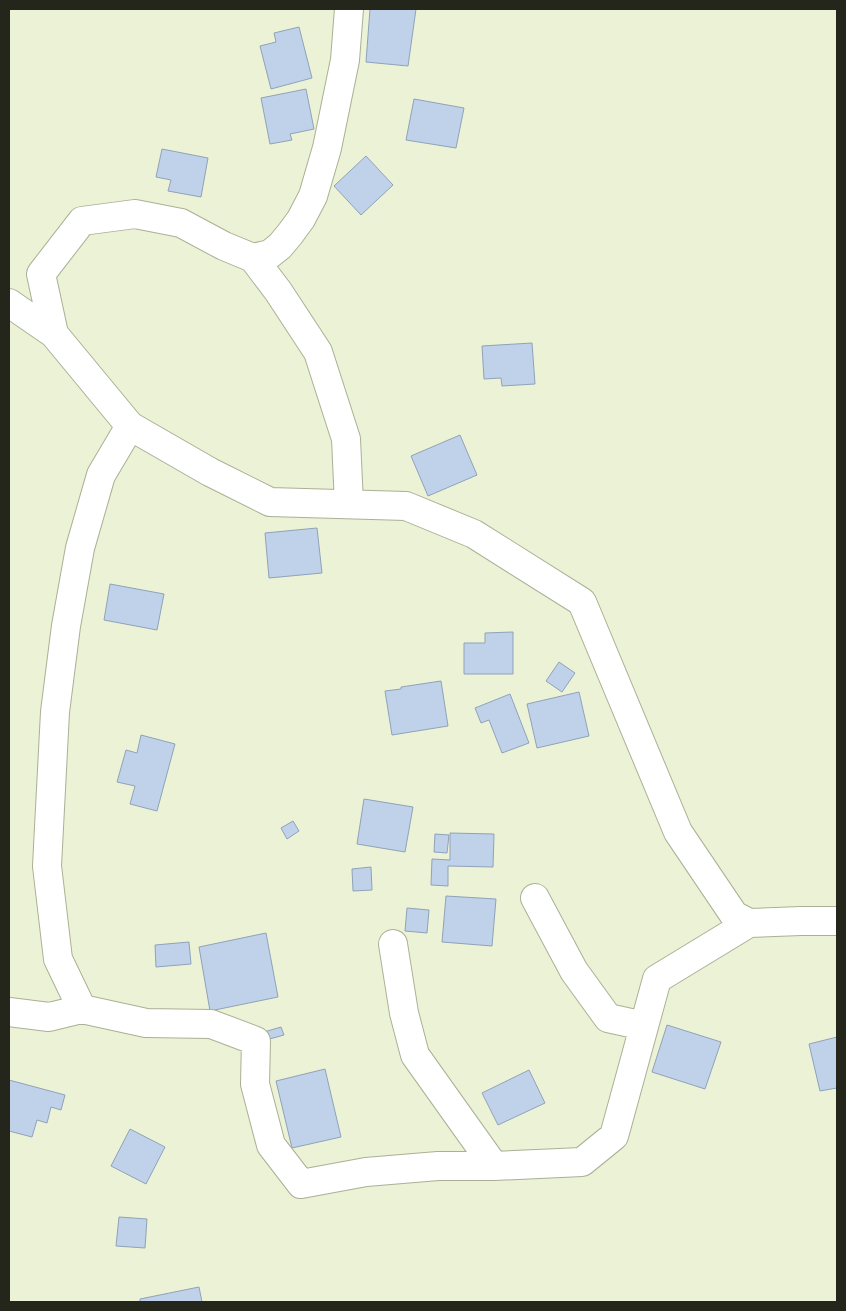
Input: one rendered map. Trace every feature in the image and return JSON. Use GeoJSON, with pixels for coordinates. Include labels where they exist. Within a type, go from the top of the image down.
{"type":"FeatureCollection","features":[{"type":"Feature","properties":{"kind":"street"},"geometry":{"type":"LineString","coordinates":[[254,258],[270,254],[280,246],[301,219],[313,196],[327,148],[345,60],[348,9]]}},
{"type":"Feature","properties":{"kind":"street"},"geometry":{"type":"LineString","coordinates":[[54,334],[42,274],[82,221],[135,214],[182,223],[224,246],[254,258],[278,290],[318,352],[346,439],[350,504]]}},
{"type":"Feature","properties":{"kind":"street"},"geometry":{"type":"LineString","coordinates":[[9,303],[54,334],[130,426],[210,472],[270,502],[406,506],[474,534],[582,602],[678,832],[734,915],[749,923]]}},
{"type":"Feature","properties":{"kind":"street"},"geometry":{"type":"LineString","coordinates":[[82,1009],[58,959],[48,866],[55,712],[66,626],[80,548],[101,475],[130,426]]}},
{"type":"Feature","properties":{"kind":"street"},"geometry":{"type":"LineString","coordinates":[[535,898],[574,971],[608,1018],[644,1026]]}},
{"type":"Feature","properties":{"kind":"street"},"geometry":{"type":"LineString","coordinates":[[9,1012],[49,1017],[82,1009],[146,1023],[211,1024],[256,1041],[255,1084],[271,1145],[301,1184],[366,1172],[438,1166],[494,1166],[582,1162],[614,1136],[657,979],[749,923],[837,921]]}},
{"type":"Feature","properties":{"kind":"street"},"geometry":{"type":"LineString","coordinates":[[393,944],[404,1013],[415,1055],[494,1166]]}},
{"type":"Feature","properties":{"kind":"building"},"geometry":{"type":"Polygon","coordinates":[[[370,9],[416,9],[408,66],[366,62],[370,9]]]}},
{"type":"Feature","properties":{"kind":"building"},"geometry":{"type":"Polygon","coordinates":[[[299,27],[312,78],[271,89],[260,46],[276,42],[274,33],[299,27]]]}},
{"type":"Feature","properties":{"kind":"building"},"geometry":{"type":"Polygon","coordinates":[[[306,89],[314,129],[290,134],[292,140],[270,144],[261,98],[306,89]]]}},
{"type":"Feature","properties":{"kind":"building"},"geometry":{"type":"Polygon","coordinates":[[[414,99],[464,108],[456,148],[406,140],[414,99]]]}},
{"type":"Feature","properties":{"kind":"building"},"geometry":{"type":"Polygon","coordinates":[[[162,149],[208,158],[201,197],[168,191],[171,180],[156,177],[162,149]]]}},
{"type":"Feature","properties":{"kind":"building"},"geometry":{"type":"Polygon","coordinates":[[[366,156],[393,185],[361,215],[334,186],[366,156]]]}},
{"type":"Feature","properties":{"kind":"building"},"geometry":{"type":"Polygon","coordinates":[[[532,343],[535,384],[502,386],[501,378],[484,379],[482,346],[532,343]]]}},
{"type":"Feature","properties":{"kind":"building"},"geometry":{"type":"Polygon","coordinates":[[[460,435],[477,475],[428,496],[411,456],[460,435]]]}},
{"type":"Feature","properties":{"kind":"building"},"geometry":{"type":"Polygon","coordinates":[[[317,528],[322,573],[269,578],[265,533],[317,528]]]}},
{"type":"Feature","properties":{"kind":"building"},"geometry":{"type":"Polygon","coordinates":[[[110,584],[164,594],[157,630],[104,620],[110,584]]]}},
{"type":"Feature","properties":{"kind":"building"},"geometry":{"type":"Polygon","coordinates":[[[513,632],[513,674],[464,674],[464,643],[485,643],[485,633],[513,632]]]}},
{"type":"Feature","properties":{"kind":"building"},"geometry":{"type":"Polygon","coordinates":[[[559,662],[575,673],[562,692],[546,681],[559,662]]]}},
{"type":"Feature","properties":{"kind":"building"},"geometry":{"type":"Polygon","coordinates":[[[441,681],[448,726],[392,735],[385,691],[441,681]]]}},
{"type":"Feature","properties":{"kind":"building"},"geometry":{"type":"Polygon","coordinates":[[[579,692],[589,736],[537,748],[527,704],[579,692]]]}},
{"type":"Feature","properties":{"kind":"building"},"geometry":{"type":"Polygon","coordinates":[[[510,694],[529,743],[502,753],[489,720],[481,723],[475,708],[510,694]]]}},
{"type":"Feature","properties":{"kind":"building"},"geometry":{"type":"Polygon","coordinates":[[[141,735],[175,744],[157,811],[130,804],[135,786],[117,782],[126,750],[137,753],[141,735]]]}},
{"type":"Feature","properties":{"kind":"building"},"geometry":{"type":"Polygon","coordinates":[[[364,799],[413,807],[405,852],[357,844],[364,799]]]}},
{"type":"Feature","properties":{"kind":"building"},"geometry":{"type":"Polygon","coordinates":[[[293,821],[299,831],[287,839],[281,828],[293,821]]]}},
{"type":"Feature","properties":{"kind":"building"},"geometry":{"type":"Polygon","coordinates":[[[450,833],[494,834],[493,867],[448,866],[448,886],[431,885],[432,859],[450,860],[450,833]]]}},
{"type":"Feature","properties":{"kind":"building"},"geometry":{"type":"Polygon","coordinates":[[[435,834],[449,835],[447,853],[434,852],[435,834]]]}},
{"type":"Feature","properties":{"kind":"building"},"geometry":{"type":"Polygon","coordinates":[[[371,867],[372,890],[353,891],[352,869],[371,867]]]}},
{"type":"Feature","properties":{"kind":"building"},"geometry":{"type":"Polygon","coordinates":[[[446,896],[496,899],[492,946],[442,942],[446,896]]]}},
{"type":"Feature","properties":{"kind":"building"},"geometry":{"type":"Polygon","coordinates":[[[407,908],[429,910],[427,933],[405,931],[407,908]]]}},
{"type":"Feature","properties":{"kind":"building"},"geometry":{"type":"Polygon","coordinates":[[[266,933],[278,997],[210,1011],[199,947],[266,933]]]}},
{"type":"Feature","properties":{"kind":"building"},"geometry":{"type":"Polygon","coordinates":[[[189,942],[191,964],[156,967],[155,945],[189,942]]]}},
{"type":"Feature","properties":{"kind":"building"},"geometry":{"type":"Polygon","coordinates":[[[667,1025],[721,1042],[705,1089],[652,1072],[667,1025]]]}},
{"type":"Feature","properties":{"kind":"building"},"geometry":{"type":"Polygon","coordinates":[[[281,1027],[284,1035],[266,1040],[264,1032],[281,1027]]]}},
{"type":"Feature","properties":{"kind":"building"},"geometry":{"type":"Polygon","coordinates":[[[837,1037],[837,1088],[820,1091],[809,1044],[837,1037]]]}},
{"type":"Feature","properties":{"kind":"building"},"geometry":{"type":"Polygon","coordinates":[[[325,1069],[341,1137],[292,1148],[276,1081],[325,1069]]]}},
{"type":"Feature","properties":{"kind":"building"},"geometry":{"type":"Polygon","coordinates":[[[529,1070],[545,1103],[498,1125],[482,1093],[529,1070]]]}},
{"type":"Feature","properties":{"kind":"building"},"geometry":{"type":"Polygon","coordinates":[[[9,1080],[65,1095],[61,1110],[51,1107],[47,1123],[37,1120],[32,1137],[9,1131],[9,1080]]]}},
{"type":"Feature","properties":{"kind":"building"},"geometry":{"type":"Polygon","coordinates":[[[130,1129],[165,1147],[146,1184],[111,1166],[130,1129]]]}},
{"type":"Feature","properties":{"kind":"building"},"geometry":{"type":"Polygon","coordinates":[[[119,1217],[147,1219],[145,1248],[116,1246],[119,1217]]]}},
{"type":"Feature","properties":{"kind":"building"},"geometry":{"type":"Polygon","coordinates":[[[199,1287],[202,1302],[140,1302],[140,1299],[199,1287]]]}}]}
